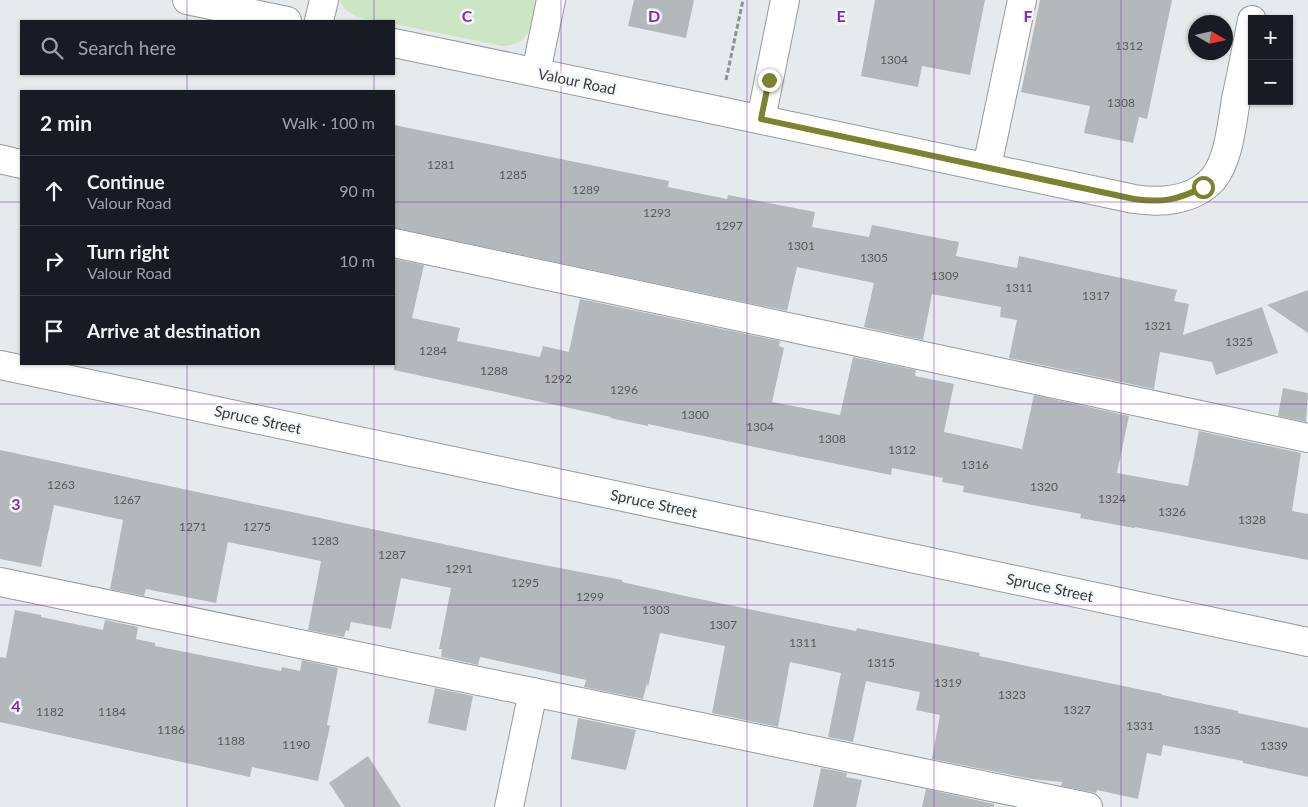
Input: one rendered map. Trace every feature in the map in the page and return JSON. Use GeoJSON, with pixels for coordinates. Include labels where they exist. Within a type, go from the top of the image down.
{"type":"FeatureCollection","features":[{"type":"Feature","properties":{"kind":"street"},"geometry":{"type":"LineString","coordinates":[[186,0],[282,20]]}},
{"type":"Feature","properties":{"kind":"street"},"geometry":{"type":"LineString","coordinates":[[319,20],[324,0]]}},
{"type":"Feature","properties":{"kind":"street"},"geometry":{"type":"LineString","coordinates":[[536,72],[551,0]]}},
{"type":"Feature","properties":{"kind":"street"},"geometry":{"type":"LineString","coordinates":[[761,119],[785,0]]}},
{"type":"Feature","properties":{"kind":"street"},"geometry":{"type":"LineString","coordinates":[[987,167],[1022,0]]}},
{"type":"Feature","properties":{"kind":"street","name":"Valour Road"},"geometry":{"type":"LineString","coordinates":[[1253,15],[1256,0]]}},
{"type":"Feature","properties":{"kind":"street","name":"Valour Road"},"geometry":{"type":"LineString","coordinates":[[395,43],[1148,201],[1161,202],[1183,197],[1203,187],[1216,174],[1228,144],[1248,40]]}},
{"type":"Feature","properties":{"kind":"street"},"geometry":{"type":"LineString","coordinates":[[0,159],[20,164]]}},
{"type":"Feature","properties":{"kind":"street"},"geometry":{"type":"LineString","coordinates":[[395,243],[1308,438]]}},
{"type":"Feature","properties":{"kind":"street","name":"Spruce Street"},"geometry":{"type":"LineString","coordinates":[[0,365],[1308,642]]}},
{"type":"Feature","properties":{"kind":"street"},"geometry":{"type":"LineString","coordinates":[[0,582],[1088,807]]}},
{"type":"Feature","properties":{"kind":"street"},"geometry":{"type":"LineString","coordinates":[[509,807],[533,692]]}},
{"type":"Feature","properties":{"kind":"path"},"geometry":{"type":"LineString","coordinates":[[720,111],[743,0]]}},
{"type":"Feature","properties":{"kind":"green space"},"geometry":{"type":"Polygon","coordinates":[[[339,0],[536,0],[531,25],[525,37],[512,45],[502,46],[395,24],[395,20],[363,18],[348,12],[339,0]]]}},
{"type":"Feature","properties":{"kind":"building"},"geometry":{"type":"Polygon","coordinates":[[[634,0],[694,0],[686,38],[628,26],[634,0]]]}},
{"type":"Feature","properties":{"kind":"building"},"geometry":{"type":"Polygon","coordinates":[[[875,0],[985,0],[970,75],[922,66],[918,87],[861,76],[875,0]]]}},
{"type":"Feature","properties":{"kind":"building"},"geometry":{"type":"Polygon","coordinates":[[[1040,0],[1172,0],[1147,119],[1139,117],[1133,143],[1084,133],[1090,106],[1021,92],[1040,0]]]}},
{"type":"Feature","properties":{"kind":"building"},"geometry":{"type":"Polygon","coordinates":[[[395,125],[669,181],[668,187],[727,199],[728,195],[815,212],[812,227],[869,237],[872,225],[959,242],[956,256],[1017,268],[1019,256],[1177,290],[1174,301],[1189,304],[1183,335],[1262,307],[1278,353],[1216,375],[1212,362],[1160,352],[1154,389],[1009,358],[1017,320],[1000,317],[1001,307],[932,294],[923,340],[864,327],[874,283],[797,267],[787,311],[395,228],[395,125]]]}},
{"type":"Feature","properties":{"kind":"building"},"geometry":{"type":"Polygon","coordinates":[[[395,259],[424,265],[412,318],[460,328],[457,341],[540,357],[543,346],[569,352],[580,299],[780,341],[779,346],[784,348],[772,402],[840,415],[853,357],[916,370],[915,376],[954,384],[944,432],[1022,449],[1034,395],[1129,416],[1117,473],[1188,486],[1199,431],[1301,453],[1292,511],[1308,514],[1308,560],[1080,518],[1081,514],[963,492],[964,486],[942,482],[943,478],[892,468],[891,475],[648,424],[648,426],[610,418],[394,370],[395,259]]]}},
{"type":"Feature","properties":{"kind":"building"},"geometry":{"type":"Polygon","coordinates":[[[1308,290],[1308,333],[1267,305],[1308,290]]]}},
{"type":"Feature","properties":{"kind":"building"},"geometry":{"type":"Polygon","coordinates":[[[1283,388],[1308,393],[1306,422],[1278,416],[1283,388]]]}},
{"type":"Feature","properties":{"kind":"building"},"geometry":{"type":"Polygon","coordinates":[[[0,450],[513,559],[622,580],[622,582],[685,596],[856,631],[857,628],[980,653],[979,656],[1162,694],[1308,728],[1308,777],[1243,763],[1243,761],[1163,745],[1161,756],[1147,753],[1138,799],[1097,790],[1096,793],[1061,786],[1062,782],[1031,779],[932,759],[940,715],[916,710],[920,692],[866,681],[853,742],[828,737],[841,673],[790,662],[778,727],[712,713],[725,646],[660,633],[648,687],[647,683],[643,699],[584,687],[586,680],[480,657],[478,665],[441,657],[442,649],[439,649],[451,588],[401,578],[391,629],[351,622],[349,631],[346,630],[344,637],[308,630],[321,561],[228,542],[216,603],[146,589],[144,596],[110,589],[123,520],[54,505],[41,567],[0,559],[0,450]]]}},
{"type":"Feature","properties":{"kind":"building"},"geometry":{"type":"Polygon","coordinates":[[[15,610],[103,630],[105,620],[138,627],[136,639],[155,643],[155,646],[281,671],[282,667],[300,671],[302,660],[338,668],[327,725],[330,726],[318,781],[252,767],[250,777],[0,722],[0,657],[6,658],[15,610]]]}},
{"type":"Feature","properties":{"kind":"building"},"geometry":{"type":"Polygon","coordinates":[[[435,688],[473,696],[466,731],[428,723],[435,688]]]}},
{"type":"Feature","properties":{"kind":"building"},"geometry":{"type":"Polygon","coordinates":[[[578,718],[636,730],[626,770],[571,759],[578,718]]]}},
{"type":"Feature","properties":{"kind":"building"},"geometry":{"type":"Polygon","coordinates":[[[368,756],[401,807],[345,807],[329,783],[368,756]]]}},
{"type":"Feature","properties":{"kind":"building"},"geometry":{"type":"Polygon","coordinates":[[[821,768],[847,773],[846,777],[862,780],[856,807],[813,807],[821,768]]]}},
{"type":"Feature","properties":{"kind":"building"},"geometry":{"type":"Polygon","coordinates":[[[926,789],[994,804],[994,807],[922,807],[926,789]]]}},
{"type":"Feature","properties":{"kind":"route"},"geometry":{"type":"LineString","coordinates":[[769,80],[761,119],[1134,199],[1161,202],[1183,197],[1203,187]]}}]}
